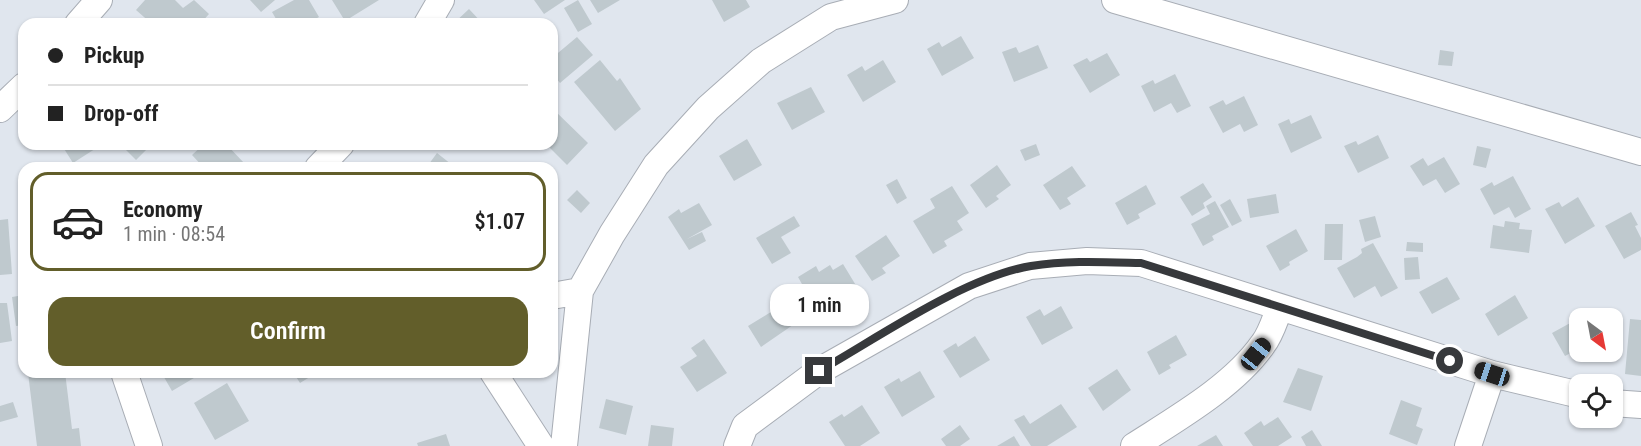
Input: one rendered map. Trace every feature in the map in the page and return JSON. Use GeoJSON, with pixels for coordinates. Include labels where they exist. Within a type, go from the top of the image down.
{"type":"FeatureCollection","features":[{"type":"Feature","properties":{"kind":"street"},"geometry":{"type":"LineString","coordinates":[[83,18],[99,0]]}},
{"type":"Feature","properties":{"kind":"street"},"geometry":{"type":"LineString","coordinates":[[430,18],[441,0]]}},
{"type":"Feature","properties":{"kind":"street"},"geometry":{"type":"LineString","coordinates":[[564,446],[580,291],[612,234],[656,165],[708,108],[761,62],[831,17],[895,0]]}},
{"type":"Feature","properties":{"kind":"street"},"geometry":{"type":"LineString","coordinates":[[1115,0],[1641,152]]}},
{"type":"Feature","properties":{"kind":"street"},"geometry":{"type":"LineString","coordinates":[[0,109],[18,92]]}},
{"type":"Feature","properties":{"kind":"street"},"geometry":{"type":"LineString","coordinates":[[324,162],[335,150]]}},
{"type":"Feature","properties":{"kind":"street"},"geometry":{"type":"LineString","coordinates":[[736,446],[745,426],[819,371],[969,286],[1030,266],[1087,261],[1141,263],[1492,374],[1569,392]]}},
{"type":"Feature","properties":{"kind":"street"},"geometry":{"type":"LineString","coordinates":[[558,295],[580,291]]}},
{"type":"Feature","properties":{"kind":"street"},"geometry":{"type":"LineString","coordinates":[[1144,443],[1227,383],[1247,365],[1265,343],[1280,307]]}},
{"type":"Feature","properties":{"kind":"street"},"geometry":{"type":"LineString","coordinates":[[1468,446],[1492,374]]}},
{"type":"Feature","properties":{"kind":"street"},"geometry":{"type":"LineString","coordinates":[[126,378],[135,411],[149,446]]}},
{"type":"Feature","properties":{"kind":"street"},"geometry":{"type":"LineString","coordinates":[[497,378],[541,446]]}},
{"type":"Feature","properties":{"kind":"street"},"geometry":{"type":"LineString","coordinates":[[1623,404],[1641,405]]}},
{"type":"Feature","properties":{"kind":"building"},"geometry":{"type":"Polygon","coordinates":[[[145,0],[175,0],[183,8],[194,0],[209,14],[205,18],[145,18],[136,10],[145,0]]]}},
{"type":"Feature","properties":{"kind":"building"},"geometry":{"type":"Polygon","coordinates":[[[250,0],[275,0],[261,12],[250,0]]]}},
{"type":"Feature","properties":{"kind":"building"},"geometry":{"type":"Polygon","coordinates":[[[294,0],[309,0],[319,17],[276,18],[272,12],[294,0]]]}},
{"type":"Feature","properties":{"kind":"building"},"geometry":{"type":"Polygon","coordinates":[[[332,0],[379,0],[350,18],[343,18],[332,0]]]}},
{"type":"Feature","properties":{"kind":"building"},"geometry":{"type":"Polygon","coordinates":[[[534,0],[565,0],[544,14],[534,0]]]}},
{"type":"Feature","properties":{"kind":"building"},"geometry":{"type":"Polygon","coordinates":[[[578,0],[592,24],[578,32],[564,8],[578,0]]]}},
{"type":"Feature","properties":{"kind":"building"},"geometry":{"type":"Polygon","coordinates":[[[590,0],[620,0],[598,13],[590,0]]]}},
{"type":"Feature","properties":{"kind":"building"},"geometry":{"type":"Polygon","coordinates":[[[712,0],[746,0],[750,7],[724,22],[712,0]]]}},
{"type":"Feature","properties":{"kind":"building"},"geometry":{"type":"Polygon","coordinates":[[[469,9],[477,18],[459,18],[469,9]]]}},
{"type":"Feature","properties":{"kind":"building"},"geometry":{"type":"Polygon","coordinates":[[[961,36],[974,58],[942,76],[927,49],[939,42],[942,47],[961,36]]]}},
{"type":"Feature","properties":{"kind":"building"},"geometry":{"type":"Polygon","coordinates":[[[577,37],[593,55],[560,83],[558,80],[558,53],[577,37]]]}},
{"type":"Feature","properties":{"kind":"building"},"geometry":{"type":"Polygon","coordinates":[[[1038,45],[1048,68],[1014,82],[1002,52],[1016,47],[1019,53],[1038,45]]]}},
{"type":"Feature","properties":{"kind":"building"},"geometry":{"type":"Polygon","coordinates":[[[1440,50],[1454,52],[1452,66],[1438,65],[1440,50]]]}},
{"type":"Feature","properties":{"kind":"building"},"geometry":{"type":"Polygon","coordinates":[[[1107,53],[1120,75],[1090,93],[1073,65],[1087,58],[1090,62],[1107,53]]]}},
{"type":"Feature","properties":{"kind":"building"},"geometry":{"type":"Polygon","coordinates":[[[600,60],[617,81],[620,78],[641,109],[615,131],[574,82],[600,60]]]}},
{"type":"Feature","properties":{"kind":"building"},"geometry":{"type":"Polygon","coordinates":[[[883,60],[896,82],[863,102],[847,75],[862,66],[865,71],[883,60]]]}},
{"type":"Feature","properties":{"kind":"building"},"geometry":{"type":"Polygon","coordinates":[[[1175,74],[1191,106],[1177,113],[1171,103],[1154,112],[1141,86],[1153,80],[1155,84],[1175,74]]]}},
{"type":"Feature","properties":{"kind":"building"},"geometry":{"type":"Polygon","coordinates":[[[811,87],[825,112],[792,130],[777,103],[811,87]]]}},
{"type":"Feature","properties":{"kind":"building"},"geometry":{"type":"Polygon","coordinates":[[[1244,96],[1258,125],[1244,132],[1240,124],[1223,133],[1209,107],[1223,100],[1226,105],[1244,96]]]}},
{"type":"Feature","properties":{"kind":"building"},"geometry":{"type":"Polygon","coordinates":[[[558,114],[588,143],[567,165],[552,150],[558,150],[558,114]]]}},
{"type":"Feature","properties":{"kind":"building"},"geometry":{"type":"Polygon","coordinates":[[[1311,115],[1322,138],[1291,153],[1278,124],[1289,119],[1291,124],[1311,115]]]}},
{"type":"Feature","properties":{"kind":"building"},"geometry":{"type":"Polygon","coordinates":[[[1378,135],[1389,158],[1358,173],[1344,146],[1356,141],[1358,145],[1378,135]]]}},
{"type":"Feature","properties":{"kind":"building"},"geometry":{"type":"Polygon","coordinates":[[[747,139],[762,165],[734,181],[719,156],[747,139]]]}},
{"type":"Feature","properties":{"kind":"building"},"geometry":{"type":"Polygon","coordinates":[[[1036,144],[1040,155],[1025,161],[1020,150],[1036,144]]]}},
{"type":"Feature","properties":{"kind":"building"},"geometry":{"type":"Polygon","coordinates":[[[1477,146],[1491,149],[1486,168],[1473,165],[1477,146]]]}},
{"type":"Feature","properties":{"kind":"building"},"geometry":{"type":"Polygon","coordinates":[[[65,150],[93,150],[75,162],[65,150]]]}},
{"type":"Feature","properties":{"kind":"building"},"geometry":{"type":"Polygon","coordinates":[[[126,150],[146,150],[136,160],[126,150]]]}},
{"type":"Feature","properties":{"kind":"building"},"geometry":{"type":"Polygon","coordinates":[[[197,150],[232,150],[243,162],[198,162],[192,155],[197,150]]]}},
{"type":"Feature","properties":{"kind":"building"},"geometry":{"type":"Polygon","coordinates":[[[437,153],[448,162],[430,162],[437,153]]]}},
{"type":"Feature","properties":{"kind":"building"},"geometry":{"type":"Polygon","coordinates":[[[1444,157],[1460,184],[1445,193],[1436,179],[1423,186],[1410,166],[1423,158],[1428,166],[1444,157]]]}},
{"type":"Feature","properties":{"kind":"building"},"geometry":{"type":"Polygon","coordinates":[[[997,165],[1011,185],[996,196],[999,199],[986,208],[970,185],[997,165]]]}},
{"type":"Feature","properties":{"kind":"building"},"geometry":{"type":"Polygon","coordinates":[[[1072,166],[1086,186],[1067,198],[1071,204],[1060,210],[1043,185],[1072,166]]]}},
{"type":"Feature","properties":{"kind":"building"},"geometry":{"type":"Polygon","coordinates":[[[1513,176],[1531,209],[1515,218],[1509,207],[1494,215],[1480,189],[1492,182],[1494,186],[1513,176]]]}},
{"type":"Feature","properties":{"kind":"building"},"geometry":{"type":"Polygon","coordinates":[[[897,179],[907,198],[897,204],[886,185],[897,179]]]}},
{"type":"Feature","properties":{"kind":"building"},"geometry":{"type":"Polygon","coordinates":[[[1203,183],[1212,197],[1203,203],[1205,208],[1192,216],[1180,197],[1203,183]]]}},
{"type":"Feature","properties":{"kind":"building"},"geometry":{"type":"Polygon","coordinates":[[[1146,185],[1156,204],[1138,214],[1140,218],[1127,225],[1115,203],[1146,185]]]}},
{"type":"Feature","properties":{"kind":"building"},"geometry":{"type":"Polygon","coordinates":[[[952,186],[969,213],[957,221],[963,230],[944,241],[947,246],[933,254],[913,221],[935,208],[930,199],[952,186]]]}},
{"type":"Feature","properties":{"kind":"building"},"geometry":{"type":"Polygon","coordinates":[[[577,190],[590,203],[581,213],[567,200],[577,190]]]}},
{"type":"Feature","properties":{"kind":"building"},"geometry":{"type":"Polygon","coordinates":[[[1276,194],[1279,213],[1250,218],[1247,199],[1276,194]]]}},
{"type":"Feature","properties":{"kind":"building"},"geometry":{"type":"Polygon","coordinates":[[[1578,197],[1595,226],[1565,244],[1545,209],[1559,202],[1562,207],[1578,197]]]}},
{"type":"Feature","properties":{"kind":"building"},"geometry":{"type":"Polygon","coordinates":[[[1230,199],[1242,221],[1232,226],[1220,205],[1230,199]]]}},
{"type":"Feature","properties":{"kind":"building"},"geometry":{"type":"Polygon","coordinates":[[[1215,201],[1229,227],[1212,236],[1214,240],[1203,246],[1191,224],[1210,214],[1206,206],[1215,201]]]}},
{"type":"Feature","properties":{"kind":"building"},"geometry":{"type":"Polygon","coordinates":[[[699,203],[712,225],[687,239],[702,232],[706,241],[689,250],[668,217],[679,209],[681,213],[699,203]]]}},
{"type":"Feature","properties":{"kind":"building"},"geometry":{"type":"Polygon","coordinates":[[[1631,212],[1638,225],[1635,226],[1641,238],[1641,250],[1624,259],[1605,226],[1631,212]]]}},
{"type":"Feature","properties":{"kind":"building"},"geometry":{"type":"Polygon","coordinates":[[[794,216],[800,226],[781,237],[791,253],[772,264],[756,238],[794,216]]]}},
{"type":"Feature","properties":{"kind":"building"},"geometry":{"type":"Polygon","coordinates":[[[1375,216],[1381,237],[1365,242],[1359,220],[1375,216]]]}},
{"type":"Feature","properties":{"kind":"building"},"geometry":{"type":"Polygon","coordinates":[[[8,219],[12,274],[0,275],[0,220],[8,219]]]}},
{"type":"Feature","properties":{"kind":"building"},"geometry":{"type":"Polygon","coordinates":[[[1505,221],[1520,223],[1519,229],[1532,230],[1529,253],[1490,248],[1493,225],[1504,227],[1505,221]]]}},
{"type":"Feature","properties":{"kind":"building"},"geometry":{"type":"Polygon","coordinates":[[[1325,224],[1343,224],[1342,260],[1324,260],[1325,224]]]}},
{"type":"Feature","properties":{"kind":"building"},"geometry":{"type":"Polygon","coordinates":[[[1296,229],[1308,251],[1289,262],[1290,265],[1280,271],[1266,246],[1296,229]]]}},
{"type":"Feature","properties":{"kind":"building"},"geometry":{"type":"Polygon","coordinates":[[[886,235],[900,256],[882,268],[886,273],[872,281],[855,256],[886,235]]]}},
{"type":"Feature","properties":{"kind":"building"},"geometry":{"type":"Polygon","coordinates":[[[1407,242],[1423,243],[1423,252],[1406,251],[1407,242]]]}},
{"type":"Feature","properties":{"kind":"building"},"geometry":{"type":"Polygon","coordinates":[[[1373,243],[1398,288],[1381,297],[1375,286],[1354,298],[1337,268],[1357,257],[1362,253],[1361,249],[1373,243]]]}},
{"type":"Feature","properties":{"kind":"building"},"geometry":{"type":"Polygon","coordinates":[[[1418,257],[1420,279],[1405,280],[1404,258],[1418,257]]]}},
{"type":"Feature","properties":{"kind":"building"},"geometry":{"type":"Polygon","coordinates":[[[843,264],[860,292],[820,316],[798,277],[816,266],[819,272],[830,265],[833,270],[843,264]]]}},
{"type":"Feature","properties":{"kind":"building"},"geometry":{"type":"Polygon","coordinates":[[[1447,277],[1460,299],[1432,314],[1419,292],[1447,277]]]}},
{"type":"Feature","properties":{"kind":"building"},"geometry":{"type":"Polygon","coordinates":[[[1515,295],[1528,318],[1498,336],[1485,314],[1515,295]]]}},
{"type":"Feature","properties":{"kind":"building"},"geometry":{"type":"Polygon","coordinates":[[[18,296],[18,326],[16,326],[12,297],[18,296]]]}},
{"type":"Feature","properties":{"kind":"building"},"geometry":{"type":"Polygon","coordinates":[[[792,299],[803,318],[761,347],[748,326],[792,299]]]}},
{"type":"Feature","properties":{"kind":"building"},"geometry":{"type":"Polygon","coordinates":[[[0,303],[7,303],[12,341],[0,343],[0,303]]]}},
{"type":"Feature","properties":{"kind":"building"},"geometry":{"type":"Polygon","coordinates":[[[1061,306],[1073,328],[1042,345],[1026,317],[1040,309],[1044,316],[1061,306]]]}},
{"type":"Feature","properties":{"kind":"building"},"geometry":{"type":"Polygon","coordinates":[[[1630,319],[1641,320],[1641,376],[1625,374],[1630,319]]]}},
{"type":"Feature","properties":{"kind":"building"},"geometry":{"type":"Polygon","coordinates":[[[1569,324],[1569,354],[1565,356],[1552,333],[1569,324]]]}},
{"type":"Feature","properties":{"kind":"building"},"geometry":{"type":"Polygon","coordinates":[[[1176,335],[1187,355],[1169,365],[1171,368],[1159,375],[1147,352],[1176,335]]]}},
{"type":"Feature","properties":{"kind":"building"},"geometry":{"type":"Polygon","coordinates":[[[975,336],[990,360],[960,378],[943,351],[956,343],[958,347],[975,336]]]}},
{"type":"Feature","properties":{"kind":"building"},"geometry":{"type":"Polygon","coordinates":[[[704,339],[727,373],[697,392],[680,367],[697,356],[691,348],[704,339]]]}},
{"type":"Feature","properties":{"kind":"building"},"geometry":{"type":"Polygon","coordinates":[[[1298,368],[1323,376],[1311,411],[1283,402],[1298,368]]]}},
{"type":"Feature","properties":{"kind":"building"},"geometry":{"type":"Polygon","coordinates":[[[1117,369],[1131,390],[1103,411],[1088,388],[1117,369]]]}},
{"type":"Feature","properties":{"kind":"building"},"geometry":{"type":"Polygon","coordinates":[[[920,371],[935,397],[902,417],[884,387],[899,378],[901,382],[920,371]]]}},
{"type":"Feature","properties":{"kind":"building"},"geometry":{"type":"Polygon","coordinates":[[[29,378],[66,378],[72,429],[79,428],[81,446],[37,446],[29,378]]]}},
{"type":"Feature","properties":{"kind":"building"},"geometry":{"type":"Polygon","coordinates":[[[164,378],[194,378],[172,391],[164,378]]]}},
{"type":"Feature","properties":{"kind":"building"},"geometry":{"type":"Polygon","coordinates":[[[297,378],[308,378],[300,383],[297,378]]]}},
{"type":"Feature","properties":{"kind":"building"},"geometry":{"type":"Polygon","coordinates":[[[227,383],[249,421],[215,440],[194,403],[227,383]]]}},
{"type":"Feature","properties":{"kind":"building"},"geometry":{"type":"Polygon","coordinates":[[[606,399],[633,406],[626,435],[599,428],[606,399]]]}},
{"type":"Feature","properties":{"kind":"building"},"geometry":{"type":"Polygon","coordinates":[[[1401,400],[1422,408],[1416,426],[1423,429],[1417,445],[1389,434],[1401,400]]]}},
{"type":"Feature","properties":{"kind":"building"},"geometry":{"type":"Polygon","coordinates":[[[13,402],[18,417],[0,422],[0,406],[13,402]]]}},
{"type":"Feature","properties":{"kind":"building"},"geometry":{"type":"Polygon","coordinates":[[[1061,404],[1077,427],[1047,446],[1031,446],[1014,420],[1024,415],[1030,424],[1061,404]]]}},
{"type":"Feature","properties":{"kind":"building"},"geometry":{"type":"Polygon","coordinates":[[[862,405],[880,433],[860,446],[845,446],[829,422],[842,414],[844,417],[862,405]]]}},
{"type":"Feature","properties":{"kind":"building"},"geometry":{"type":"Polygon","coordinates":[[[1278,417],[1292,437],[1278,446],[1253,446],[1244,433],[1261,421],[1264,426],[1278,417]]]}},
{"type":"Feature","properties":{"kind":"building"},"geometry":{"type":"Polygon","coordinates":[[[651,425],[674,428],[672,446],[648,446],[651,425]]]}},
{"type":"Feature","properties":{"kind":"building"},"geometry":{"type":"Polygon","coordinates":[[[960,425],[970,439],[960,446],[946,446],[941,439],[960,425]]]}},
{"type":"Feature","properties":{"kind":"building"},"geometry":{"type":"Polygon","coordinates":[[[1312,430],[1322,446],[1306,446],[1301,437],[1312,430]]]}},
{"type":"Feature","properties":{"kind":"building"},"geometry":{"type":"Polygon","coordinates":[[[446,434],[450,446],[418,446],[417,443],[446,434]]]}},
{"type":"Feature","properties":{"kind":"building"},"geometry":{"type":"Polygon","coordinates":[[[1216,435],[1223,446],[1197,446],[1216,435]]]}},
{"type":"Feature","properties":{"kind":"building"},"geometry":{"type":"Polygon","coordinates":[[[1014,436],[1020,446],[997,446],[1014,436]]]}},
{"type":"Feature","properties":{"kind":"route"},"geometry":{"type":"LineString","coordinates":[[819,371],[969,286],[1030,266],[1087,261],[1141,263],[1450,361]]}}]}
